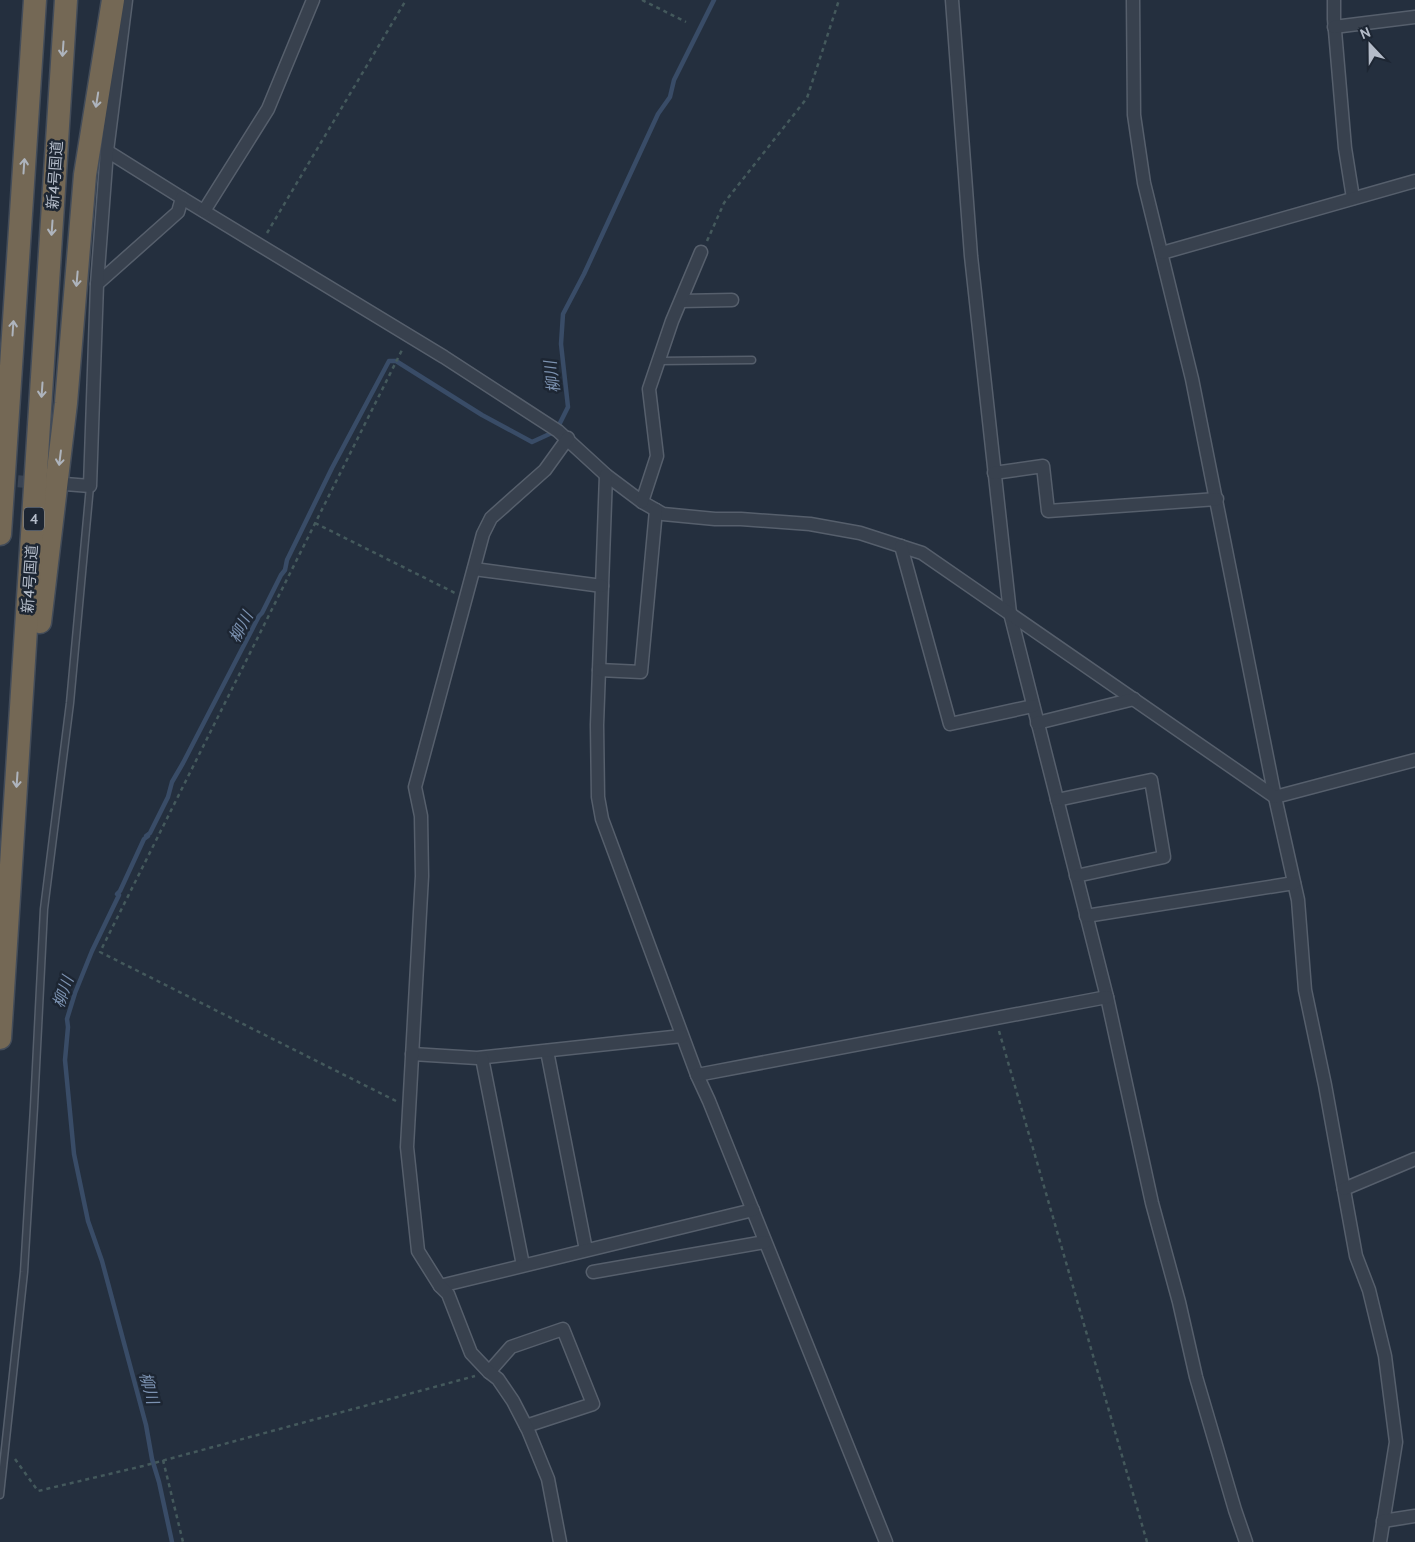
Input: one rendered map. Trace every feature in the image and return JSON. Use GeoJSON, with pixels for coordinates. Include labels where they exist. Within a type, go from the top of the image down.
{"type":"FeatureCollection","features":[{"type":"Feature","properties":{"kind":"highway","name":"4"},"geometry":{"type":"LineString","coordinates":[[0,534],[35,0]]}},
{"type":"Feature","properties":{"kind":"highway","name":"新4号国道"},"geometry":{"type":"LineString","coordinates":[[0,1038],[66,0]]}},
{"type":"Feature","properties":{"kind":"highway"},"geometry":{"type":"LineString","coordinates":[[19,754],[46,582],[66,403],[85,175],[113,0]]}},
{"type":"Feature","properties":{"kind":"street"},"geometry":{"type":"LineString","coordinates":[[65,484],[90,486],[97,284],[107,150],[126,0]]}},
{"type":"Feature","properties":{"kind":"street"},"geometry":{"type":"LineString","coordinates":[[204,212],[268,109],[313,0]]}},
{"type":"Feature","properties":{"kind":"street"},"geometry":{"type":"LineString","coordinates":[[952,0],[971,256],[1010,613],[1107,997],[1152,1202],[1179,1302],[1196,1377],[1246,1542]]}},
{"type":"Feature","properties":{"kind":"street"},"geometry":{"type":"LineString","coordinates":[[1134,0],[1134,115],[1144,183],[1192,379],[1275,797],[1298,900],[1305,990],[1325,1085],[1356,1256],[1369,1290],[1385,1356],[1396,1442],[1380,1542]]}},
{"type":"Feature","properties":{"kind":"street"},"geometry":{"type":"LineString","coordinates":[[1334,0],[1334,27],[1345,148],[1353,198]]}},
{"type":"Feature","properties":{"kind":"street"},"geometry":{"type":"LineString","coordinates":[[1334,27],[1415,18]]}},
{"type":"Feature","properties":{"kind":"street"},"geometry":{"type":"LineString","coordinates":[[107,150],[204,212],[409,336],[568,438],[606,475],[642,502],[664,514],[715,519],[810,524],[860,533],[922,553],[1275,797],[1415,760]]}},
{"type":"Feature","properties":{"kind":"street"},"geometry":{"type":"LineString","coordinates":[[1162,253],[1415,181]]}},
{"type":"Feature","properties":{"kind":"street"},"geometry":{"type":"LineString","coordinates":[[97,284],[178,212],[182,198]]}},
{"type":"Feature","properties":{"kind":"street"},"geometry":{"type":"LineString","coordinates":[[642,502],[656,456],[649,389],[672,321],[701,252]]}},
{"type":"Feature","properties":{"kind":"street"},"geometry":{"type":"LineString","coordinates":[[681,301],[732,300]]}},
{"type":"Feature","properties":{"kind":"street"},"geometry":{"type":"LineString","coordinates":[[560,1542],[548,1479],[526,1426],[513,1401],[498,1379],[488,1372],[472,1353],[448,1294],[440,1286],[418,1251],[407,1147],[422,876],[421,816],[415,787],[474,569],[484,534],[491,518],[545,470],[568,438]]}},
{"type":"Feature","properties":{"kind":"street"},"geometry":{"type":"LineString","coordinates":[[994,473],[1043,466],[1048,511],[1217,499]]}},
{"type":"Feature","properties":{"kind":"street"},"geometry":{"type":"LineString","coordinates":[[606,475],[597,725],[598,797],[602,818],[697,1075],[886,1542]]}},
{"type":"Feature","properties":{"kind":"street"},"geometry":{"type":"LineString","coordinates":[[599,670],[641,672],[656,510]]}},
{"type":"Feature","properties":{"kind":"street"},"geometry":{"type":"LineString","coordinates":[[901,546],[950,724],[1033,706]]}},
{"type":"Feature","properties":{"kind":"street"},"geometry":{"type":"LineString","coordinates":[[474,569],[602,586]]}},
{"type":"Feature","properties":{"kind":"street"},"geometry":{"type":"LineString","coordinates":[[1037,723],[1134,699]]}},
{"type":"Feature","properties":{"kind":"street"},"geometry":{"type":"LineString","coordinates":[[1057,800],[1151,780],[1164,856],[1076,876]]}},
{"type":"Feature","properties":{"kind":"street"},"geometry":{"type":"LineString","coordinates":[[1086,916],[1294,883]]}},
{"type":"Feature","properties":{"kind":"street"},"geometry":{"type":"LineString","coordinates":[[697,1075],[1107,997]]}},
{"type":"Feature","properties":{"kind":"street"},"geometry":{"type":"LineString","coordinates":[[412,1054],[482,1058],[682,1036]]}},
{"type":"Feature","properties":{"kind":"street"},"geometry":{"type":"LineString","coordinates":[[547,1051],[586,1250]]}},
{"type":"Feature","properties":{"kind":"street"},"geometry":{"type":"LineString","coordinates":[[482,1058],[524,1265]]}},
{"type":"Feature","properties":{"kind":"street"},"geometry":{"type":"LineString","coordinates":[[1344,1189],[1415,1159]]}},
{"type":"Feature","properties":{"kind":"street"},"geometry":{"type":"LineString","coordinates":[[440,1286],[753,1210]]}},
{"type":"Feature","properties":{"kind":"street"},"geometry":{"type":"LineString","coordinates":[[593,1272],[765,1242]]}},
{"type":"Feature","properties":{"kind":"street"},"geometry":{"type":"LineString","coordinates":[[488,1372],[511,1348],[563,1329],[592,1404],[526,1426]]}},
{"type":"Feature","properties":{"kind":"street"},"geometry":{"type":"LineString","coordinates":[[1383,1521],[1415,1516]]}},
{"type":"Feature","properties":{"kind":"lane"},"geometry":{"type":"LineString","coordinates":[[659,361],[752,360]]}},
{"type":"Feature","properties":{"kind":"lane"},"geometry":{"type":"LineString","coordinates":[[0,1495],[24,1272],[44,909],[70,703],[90,486]]}},
{"type":"Feature","properties":{"kind":"path"},"geometry":{"type":"LineString","coordinates":[[259,245],[406,0]]}},
{"type":"Feature","properties":{"kind":"path"},"geometry":{"type":"LineString","coordinates":[[642,0],[686,22]]}},
{"type":"Feature","properties":{"kind":"path"},"geometry":{"type":"LineString","coordinates":[[701,252],[724,203],[807,98],[839,0]]}},
{"type":"Feature","properties":{"kind":"path"},"geometry":{"type":"LineString","coordinates":[[409,336],[100,952],[409,1107]]}},
{"type":"Feature","properties":{"kind":"path"},"geometry":{"type":"LineString","coordinates":[[315,522],[466,598]]}},
{"type":"Feature","properties":{"kind":"path"},"geometry":{"type":"LineString","coordinates":[[996,1018],[1147,1542]]}},
{"type":"Feature","properties":{"kind":"path"},"geometry":{"type":"LineString","coordinates":[[5,1444],[38,1491],[143,1466],[488,1372]]}},
{"type":"Feature","properties":{"kind":"path"},"geometry":{"type":"LineString","coordinates":[[163,1460],[183,1542]]}},
{"type":"Feature","properties":{"kind":"waterway","name":"柳川"},"geometry":{"type":"LineString","coordinates":[[172,1542],[152,1459],[146,1425],[102,1261],[88,1221],[74,1154],[65,1060],[67,1019],[75,993],[92,951],[119,895],[117,894],[144,839],[150,833],[168,797],[172,782],[285,570],[287,560],[332,468],[389,361],[396,361],[482,415],[532,442],[556,431],[568,407],[561,344],[563,314],[584,274],[658,114],[670,97],[674,80],[714,0]]}},
{"type":"Feature","properties":{"kind":"tunnel"},"geometry":{"type":"LineString","coordinates":[[0,480],[40,483]]}}]}
